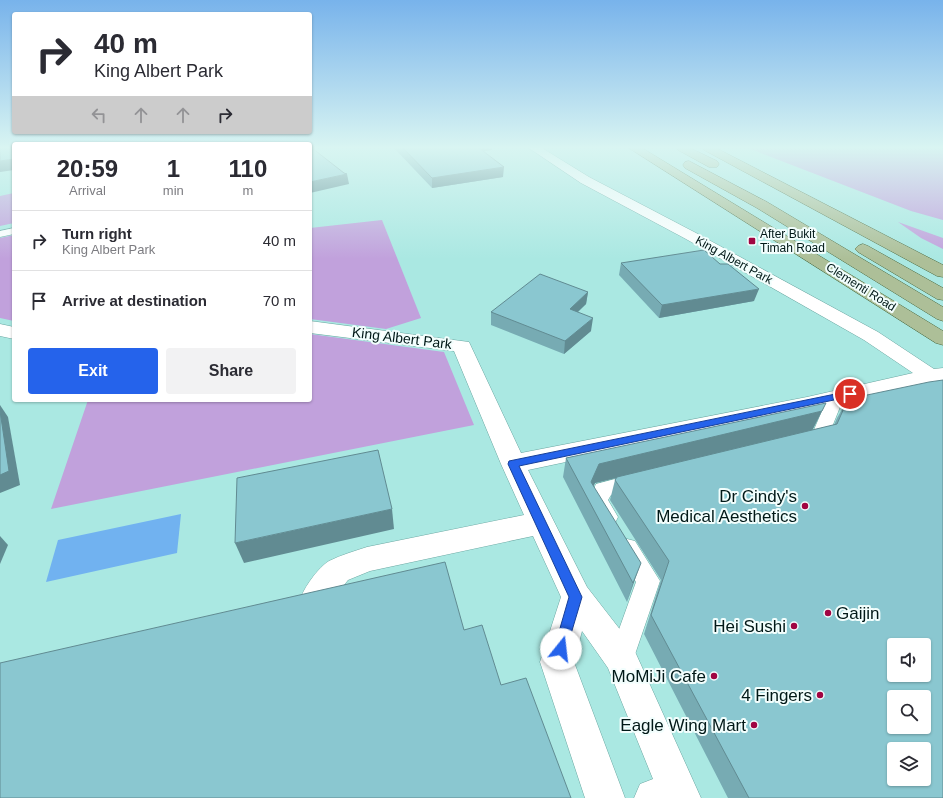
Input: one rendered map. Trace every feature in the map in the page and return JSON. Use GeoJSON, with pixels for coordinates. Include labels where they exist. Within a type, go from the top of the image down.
{"type":"FeatureCollection","features":[{"type":"Feature","properties":{"kind":"main road","name":"Clementi Road"},"geometry":{"type":"LineString","coordinates":[[695,185],[943,340]]}},
{"type":"Feature","properties":{"kind":"main road","name":"Clementi Road"},"geometry":{"type":"LineString","coordinates":[[726,185],[762,205],[943,315]]}},
{"type":"Feature","properties":{"kind":"main road"},"geometry":{"type":"LineString","coordinates":[[750,185],[943,295]]}},
{"type":"Feature","properties":{"kind":"main road"},"geometry":{"type":"LineString","coordinates":[[779,185],[943,272]]}},
{"type":"Feature","properties":{"kind":"street","name":"King Albert Park"},"geometry":{"type":"LineString","coordinates":[[595,185],[691,236],[937,374]]}},
{"type":"Feature","properties":{"kind":"street","name":"King Albert Park"},"geometry":{"type":"LineString","coordinates":[[312,327],[462,346],[513,464],[576,597],[621,660],[671,796]]}},
{"type":"Feature","properties":{"kind":"street"},"geometry":{"type":"LineString","coordinates":[[0,330],[12,333]]}},
{"type":"Feature","properties":{"kind":"street","name":"King Albert Park"},"geometry":{"type":"LineString","coordinates":[[513,464],[836,397],[937,374]]}},
{"type":"Feature","properties":{"kind":"street"},"geometry":{"type":"LineString","coordinates":[[317,595],[338,571],[367,558],[541,523]]}},
{"type":"Feature","properties":{"kind":"street"},"geometry":{"type":"LineString","coordinates":[[576,597],[557,662],[605,798]]}},
{"type":"Feature","properties":{"kind":"lane"},"geometry":{"type":"LineString","coordinates":[[0,234],[12,231]]}},
{"type":"Feature","properties":{"kind":"lane"},"geometry":{"type":"LineString","coordinates":[[789,444],[820,436],[836,397]]}},
{"type":"Feature","properties":{"kind":"lane"},"geometry":{"type":"LineString","coordinates":[[621,660],[648,581],[598,501],[603,489],[650,478]]}},
{"type":"Feature","properties":{"kind":"shaded area"},"geometry":{"type":"Polygon","coordinates":[[[844,185],[943,185],[943,220],[911,211],[844,185]]]}},
{"type":"Feature","properties":{"kind":"shaded area"},"geometry":{"type":"Polygon","coordinates":[[[12,193],[12,223],[0,226],[0,196],[12,193]]]}},
{"type":"Feature","properties":{"kind":"shaded area"},"geometry":{"type":"Polygon","coordinates":[[[382,220],[421,318],[386,329],[312,319],[312,228],[382,220]]]}},
{"type":"Feature","properties":{"kind":"shaded area"},"geometry":{"type":"Polygon","coordinates":[[[898,222],[943,238],[943,249],[921,238],[898,222]]]}},
{"type":"Feature","properties":{"kind":"shaded area"},"geometry":{"type":"Polygon","coordinates":[[[12,235],[12,321],[0,318],[0,238],[12,235]]]}},
{"type":"Feature","properties":{"kind":"shaded area"},"geometry":{"type":"Polygon","coordinates":[[[312,334],[444,352],[474,425],[51,509],[87,402],[312,402],[312,334]]]}},
{"type":"Feature","properties":{"kind":"water"},"geometry":{"type":"Polygon","coordinates":[[[181,514],[177,553],[46,582],[58,540],[181,514]]]}},
{"type":"Feature","properties":{"kind":"building"},"geometry":{"type":"Polygon","coordinates":[[[704,250],[720,264],[728,264],[759,289],[662,305],[621,263],[704,250]]]}},
{"type":"Feature","properties":{"kind":"building"},"geometry":{"type":"Polygon","coordinates":[[[540,274],[588,292],[570,309],[593,318],[565,341],[491,312],[540,274]]]}},
{"type":"Feature","properties":{"kind":"building"},"geometry":{"type":"Polygon","coordinates":[[[943,380],[943,798],[749,798],[651,615],[669,561],[615,480],[617,477],[837,424],[848,399],[943,380]]]}},
{"type":"Feature","properties":{"kind":"building"},"geometry":{"type":"Polygon","coordinates":[[[826,403],[822,411],[599,464],[591,482],[641,563],[633,583],[566,458],[826,403]]]}},
{"type":"Feature","properties":{"kind":"building"},"geometry":{"type":"Polygon","coordinates":[[[0,411],[9,471],[0,475],[0,411]]]}},
{"type":"Feature","properties":{"kind":"building"},"geometry":{"type":"Polygon","coordinates":[[[378,450],[392,509],[235,543],[237,478],[378,450]]]}},
{"type":"Feature","properties":{"kind":"building"},"geometry":{"type":"Polygon","coordinates":[[[445,562],[464,630],[482,625],[501,685],[526,678],[571,798],[0,798],[0,663],[445,562]]]}},
{"type":"Feature","properties":{"kind":"place","name":"After Bukit Timah Road"},"geometry":{"type":"Point","coordinates":[752,241]}},
{"type":"Feature","properties":{"kind":"place","name":"Dr Cindy's Medical Aesthetics"},"geometry":{"type":"Point","coordinates":[805,506]}},
{"type":"Feature","properties":{"kind":"place","name":"Gaijin"},"geometry":{"type":"Point","coordinates":[828,613]}},
{"type":"Feature","properties":{"kind":"place","name":"Hei Sushi"},"geometry":{"type":"Point","coordinates":[794,626]}},
{"type":"Feature","properties":{"kind":"place","name":"MoMiJi Cafe"},"geometry":{"type":"Point","coordinates":[714,676]}},
{"type":"Feature","properties":{"kind":"place","name":"4 Fingers"},"geometry":{"type":"Point","coordinates":[820,695]}},
{"type":"Feature","properties":{"kind":"place","name":"Eagle Wing Mart"},"geometry":{"type":"Point","coordinates":[754,725]}},
{"type":"Feature","properties":{"kind":"route"},"geometry":{"type":"LineString","coordinates":[[561,649],[576,597],[513,464],[850,394]]}}]}
